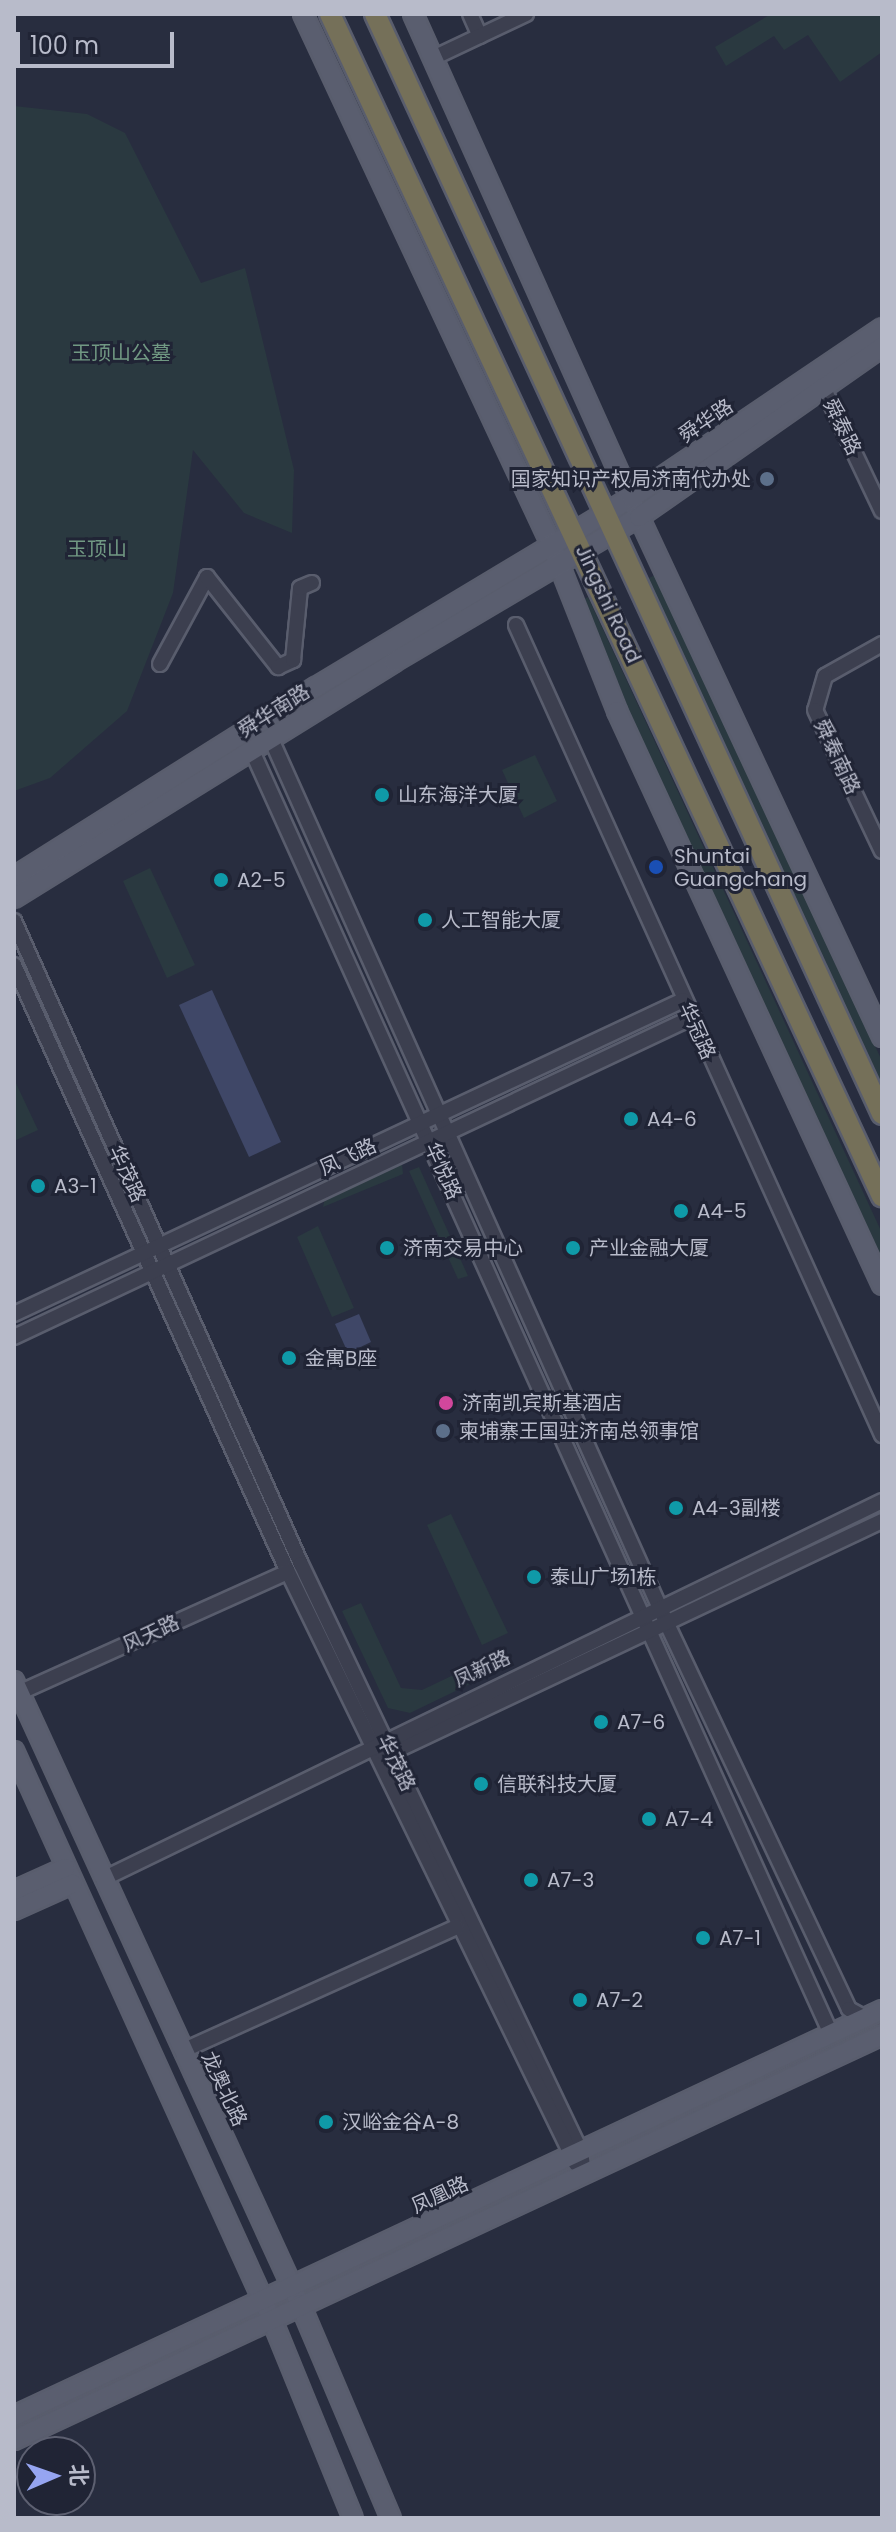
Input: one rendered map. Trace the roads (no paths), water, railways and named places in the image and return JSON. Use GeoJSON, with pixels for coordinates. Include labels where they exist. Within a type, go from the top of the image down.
{"type":"FeatureCollection","features":[{"type":"Feature","properties":{"kind":"highway","name":"Jingshi Road"},"geometry":{"type":"LineString","coordinates":[[330,14],[584,550],[882,1196]]}},
{"type":"Feature","properties":{"kind":"highway","name":"Jingshi Road"},"geometry":{"type":"LineString","coordinates":[[375,14],[612,522],[882,1114]]}},
{"type":"Feature","properties":{"kind":"main road","name":"Jingshi Road"},"geometry":{"type":"LineString","coordinates":[[303,14],[551,544],[617,711],[882,1285]]}},
{"type":"Feature","properties":{"kind":"main road"},"geometry":{"type":"LineString","coordinates":[[413,14],[639,517],[882,1037]]}},
{"type":"Feature","properties":{"kind":"main road","name":"舜华路"},"geometry":{"type":"LineString","coordinates":[[559,565],[584,550],[631,498],[882,328]]}},
{"type":"Feature","properties":{"kind":"main road","name":"舜华路"},"geometry":{"type":"LineString","coordinates":[[551,544],[574,531],[639,517],[882,347]]}},
{"type":"Feature","properties":{"kind":"main road","name":"舜华南路"},"geometry":{"type":"LineString","coordinates":[[14,877],[551,544]]}},
{"type":"Feature","properties":{"kind":"main road","name":"舜华南路"},"geometry":{"type":"LineString","coordinates":[[14,898],[559,565]]}},
{"type":"Feature","properties":{"kind":"main road","name":"龙奥北路"},"geometry":{"type":"LineString","coordinates":[[16,1690],[296,2296],[391,2518]]}},
{"type":"Feature","properties":{"kind":"main road"},"geometry":{"type":"LineString","coordinates":[[14,1751],[68,1876],[272,2320],[353,2518]]}},
{"type":"Feature","properties":{"kind":"main road"},"geometry":{"type":"LineString","coordinates":[[14,1891],[68,1876]]}},
{"type":"Feature","properties":{"kind":"main road"},"geometry":{"type":"LineString","coordinates":[[14,1910],[68,1876]]}},
{"type":"Feature","properties":{"kind":"main road","name":"凤凰路"},"geometry":{"type":"LineString","coordinates":[[14,2440],[272,2320],[296,2296],[576,2155],[874,2014]]}},
{"type":"Feature","properties":{"kind":"main road","name":"凤凰路"},"geometry":{"type":"LineString","coordinates":[[14,2416],[263,2300],[296,2296],[584,2174],[882,2035]]}},
{"type":"Feature","properties":{"kind":"street"},"geometry":{"type":"LineString","coordinates":[[470,14],[480,36]]}},
{"type":"Feature","properties":{"kind":"street"},"geometry":{"type":"LineString","coordinates":[[433,58],[526,14]]}},
{"type":"Feature","properties":{"kind":"street","name":"舜泰路"},"geometry":{"type":"LineString","coordinates":[[823,387],[882,511]]}},
{"type":"Feature","properties":{"kind":"street"},"geometry":{"type":"LineString","coordinates":[[160,664],[207,577],[278,667],[293,660],[300,588],[312,583]]}},
{"type":"Feature","properties":{"kind":"street","name":"华冠路"},"geometry":{"type":"LineString","coordinates":[[516,625],[882,1435]]}},
{"type":"Feature","properties":{"kind":"street","name":"舜泰南路"},"geometry":{"type":"LineString","coordinates":[[882,644],[825,676],[815,710],[882,851]]}},
{"type":"Feature","properties":{"kind":"street"},"geometry":{"type":"LineString","coordinates":[[271,739],[667,1624],[849,2009],[874,2014]]}},
{"type":"Feature","properties":{"kind":"street","name":"华悦路"},"geometry":{"type":"LineString","coordinates":[[252,751],[831,2034]]}},
{"type":"Feature","properties":{"kind":"street","name":"华茂路"},"geometry":{"type":"LineString","coordinates":[[14,921],[584,2174]]}},
{"type":"Feature","properties":{"kind":"street","name":"华茂路"},"geometry":{"type":"LineString","coordinates":[[14,965],[288,1572],[456,1927],[576,2155]]}},
{"type":"Feature","properties":{"kind":"street","name":"凤飞路"},"geometry":{"type":"LineString","coordinates":[[14,1314],[683,1000]]}},
{"type":"Feature","properties":{"kind":"street","name":"凤飞路"},"geometry":{"type":"LineString","coordinates":[[14,1337],[691,1018]]}},
{"type":"Feature","properties":{"kind":"street","name":"凤新路"},"geometry":{"type":"LineString","coordinates":[[103,1879],[374,1752],[384,1739],[882,1501]]}},
{"type":"Feature","properties":{"kind":"street"},"geometry":{"type":"LineString","coordinates":[[374,1752],[391,1753],[882,1521]]}},
{"type":"Feature","properties":{"kind":"street","name":"风天路"},"geometry":{"type":"LineString","coordinates":[[16,1690],[288,1572]]}},
{"type":"Feature","properties":{"kind":"street"},"geometry":{"type":"LineString","coordinates":[[182,2051],[456,1927]]}},
{"type":"Feature","properties":{"kind":"water"},"geometry":{"type":"Polygon","coordinates":[[[212,990],[281,1142],[249,1157],[179,1005],[212,990]]]}},
{"type":"Feature","properties":{"kind":"water"},"geometry":{"type":"Polygon","coordinates":[[[359,1314],[371,1342],[348,1353],[335,1324],[359,1314]]]}},
{"type":"Feature","properties":{"kind":"place","name":"国家知识产权局济南代办处"},"geometry":{"type":"Point","coordinates":[767,479]}},
{"type":"Feature","properties":{"kind":"place","name":"山东海洋大厦"},"geometry":{"type":"Point","coordinates":[382,795]}},
{"type":"Feature","properties":{"kind":"place","name":"Shuntai Guangchang"},"geometry":{"type":"Point","coordinates":[656,867]}},
{"type":"Feature","properties":{"kind":"place","name":"A2-5"},"geometry":{"type":"Point","coordinates":[221,880]}},
{"type":"Feature","properties":{"kind":"place","name":"人工智能大厦"},"geometry":{"type":"Point","coordinates":[425,920]}},
{"type":"Feature","properties":{"kind":"place","name":"A4-6"},"geometry":{"type":"Point","coordinates":[631,1119]}},
{"type":"Feature","properties":{"kind":"place","name":"A3-1"},"geometry":{"type":"Point","coordinates":[38,1186]}},
{"type":"Feature","properties":{"kind":"place","name":"A4-5"},"geometry":{"type":"Point","coordinates":[681,1211]}},
{"type":"Feature","properties":{"kind":"place","name":"济南交易中心"},"geometry":{"type":"Point","coordinates":[387,1248]}},
{"type":"Feature","properties":{"kind":"place","name":"产业金融大厦"},"geometry":{"type":"Point","coordinates":[573,1248]}},
{"type":"Feature","properties":{"kind":"place","name":"金寓B座"},"geometry":{"type":"Point","coordinates":[289,1358]}},
{"type":"Feature","properties":{"kind":"place","name":"济南凯宾斯基酒店"},"geometry":{"type":"Point","coordinates":[446,1403]}},
{"type":"Feature","properties":{"kind":"place","name":"柬埔寨王国驻济南总领事馆"},"geometry":{"type":"Point","coordinates":[443,1431]}},
{"type":"Feature","properties":{"kind":"place","name":"A4-3副楼"},"geometry":{"type":"Point","coordinates":[676,1508]}},
{"type":"Feature","properties":{"kind":"place","name":"泰山广场1栋"},"geometry":{"type":"Point","coordinates":[534,1577]}},
{"type":"Feature","properties":{"kind":"place","name":"A7-6"},"geometry":{"type":"Point","coordinates":[601,1722]}},
{"type":"Feature","properties":{"kind":"place","name":"信联科技大厦"},"geometry":{"type":"Point","coordinates":[481,1784]}},
{"type":"Feature","properties":{"kind":"place","name":"A7-4"},"geometry":{"type":"Point","coordinates":[649,1819]}},
{"type":"Feature","properties":{"kind":"place","name":"A7-3"},"geometry":{"type":"Point","coordinates":[531,1880]}},
{"type":"Feature","properties":{"kind":"place","name":"A7-1"},"geometry":{"type":"Point","coordinates":[703,1938]}},
{"type":"Feature","properties":{"kind":"place","name":"A7-2"},"geometry":{"type":"Point","coordinates":[580,2000]}},
{"type":"Feature","properties":{"kind":"place","name":"汉峪金谷A-8"},"geometry":{"type":"Point","coordinates":[326,2122]}},
{"type":"Feature","properties":{"kind":"park label","name":"玉顶山公墓"},"geometry":{"type":"Point","coordinates":[121,353]}},
{"type":"Feature","properties":{"kind":"park label","name":"玉顶山"},"geometry":{"type":"Point","coordinates":[97,549]}}]}
